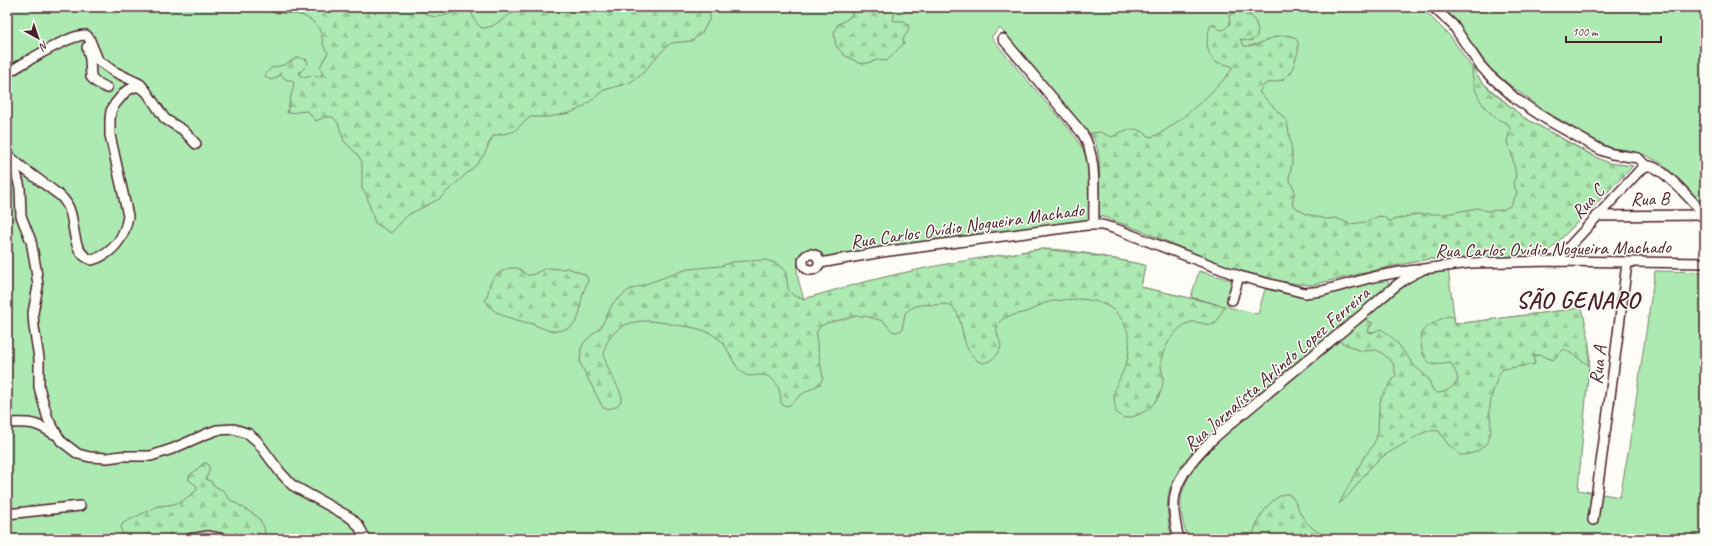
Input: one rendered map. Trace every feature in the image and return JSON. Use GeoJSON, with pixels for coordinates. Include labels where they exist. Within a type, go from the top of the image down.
{"type":"FeatureCollection","features":[{"type":"Feature","properties":{"kind":"street"},"geometry":{"type":"LineString","coordinates":[[1433,7],[1453,25],[1488,74],[1516,99],[1546,119],[1601,150],[1612,154],[1638,158],[1646,166],[1651,166],[1662,172],[1705,215]]}},
{"type":"Feature","properties":{"kind":"street"},"geometry":{"type":"LineString","coordinates":[[7,73],[47,50],[72,38],[82,34],[88,36],[98,60],[113,71],[140,84],[146,90],[165,119],[183,130],[196,144]]}},
{"type":"Feature","properties":{"kind":"street"},"geometry":{"type":"LineString","coordinates":[[88,36],[87,45],[90,59],[91,77],[96,82],[107,88]]}},
{"type":"Feature","properties":{"kind":"street"},"geometry":{"type":"LineString","coordinates":[[1003,38],[1088,142],[1091,150],[1092,162],[1094,224]]}},
{"type":"Feature","properties":{"kind":"street"},"geometry":{"type":"LineString","coordinates":[[10,157],[64,200],[71,213],[76,241],[82,254],[92,260],[104,256],[122,237],[128,216],[110,135],[111,111],[120,97],[131,88],[142,87],[146,90]]}},
{"type":"Feature","properties":{"kind":"street"},"geometry":{"type":"LineString","coordinates":[[10,157],[20,188],[21,216],[31,241],[36,269],[38,286],[33,320],[39,358],[39,387],[48,419],[61,441],[78,454],[90,457],[107,458],[160,454],[217,430],[234,429],[248,434],[257,441],[280,472],[292,485],[351,518],[358,525],[366,539]]}},
{"type":"Feature","properties":{"kind":"street","name":"Rua C"},"geometry":{"type":"LineString","coordinates":[[1556,262],[1639,171],[1646,166]]}},
{"type":"Feature","properties":{"kind":"street","name":"Rua B"},"geometry":{"type":"LineString","coordinates":[[1597,216],[1705,215]]}},
{"type":"Feature","properties":{"kind":"street","name":"Rua Carlos Ovídio Nogueira Machado"},"geometry":{"type":"LineString","coordinates":[[820,263],[979,238],[1094,224],[1116,229],[1239,276],[1295,292],[1313,293],[1373,277],[1430,267],[1470,263],[1705,263]]}},
{"type":"Feature","properties":{"kind":"street","name":"Rua A"},"geometry":{"type":"LineString","coordinates":[[1593,520],[1627,263]]}},
{"type":"Feature","properties":{"kind":"street","name":"Rua Jornalista Arlindo Lopez Ferreira"},"geometry":{"type":"LineString","coordinates":[[1179,539],[1174,518],[1173,502],[1180,480],[1196,456],[1233,422],[1397,286],[1417,272],[1430,267]]}},
{"type":"Feature","properties":{"kind":"street"},"geometry":{"type":"LineString","coordinates":[[1232,300],[1239,276]]}},
{"type":"Feature","properties":{"kind":"street"},"geometry":{"type":"LineString","coordinates":[[7,423],[38,424],[57,436]]}},
{"type":"Feature","properties":{"kind":"street"},"geometry":{"type":"LineString","coordinates":[[7,514],[80,506]]}},
{"type":"Feature","properties":{"kind":"street"},"geometry":{"type":"LineString","coordinates":[[190,539],[208,536],[224,539]]}},
{"type":"Feature","properties":{"kind":"green space"},"geometry":{"type":"Polygon","coordinates":[[[7,7],[1421,7],[1451,37],[1481,81],[1523,117],[1607,163],[1633,166],[1544,256],[1429,259],[1312,285],[1264,278],[1219,264],[1145,232],[1098,215],[1099,158],[1096,141],[1000,28],[991,37],[1070,130],[1085,153],[1088,161],[1089,220],[979,234],[823,258],[814,252],[808,252],[802,255],[797,266],[798,280],[804,299],[921,269],[1043,249],[1082,252],[1145,265],[1141,287],[1216,304],[1191,297],[1199,271],[1235,281],[1228,307],[1258,314],[1265,289],[1309,297],[1385,278],[1391,286],[1237,412],[1203,442],[1189,458],[1178,473],[1168,494],[1169,526],[1172,539],[7,539],[10,489],[7,430],[7,7]]]}},
{"type":"Feature","properties":{"kind":"green space"},"geometry":{"type":"Polygon","coordinates":[[[255,7],[418,7],[425,13],[439,17],[475,7],[472,13],[474,20],[482,28],[495,25],[513,13],[568,7],[710,7],[711,12],[709,20],[702,33],[692,41],[671,43],[641,75],[629,83],[604,90],[583,107],[570,113],[548,117],[530,117],[513,132],[493,136],[484,155],[476,165],[439,199],[408,215],[391,233],[375,223],[366,194],[362,189],[362,162],[358,155],[344,141],[338,123],[333,117],[325,117],[316,121],[307,111],[287,113],[294,83],[292,80],[287,80],[281,75],[272,80],[266,78],[265,75],[271,68],[284,65],[298,57],[307,60],[308,64],[299,73],[304,78],[314,75],[317,77],[322,75],[320,67],[328,52],[324,47],[320,30],[309,19],[300,15],[273,12],[255,7]]]}},
{"type":"Feature","properties":{"kind":"green space"},"geometry":{"type":"Polygon","coordinates":[[[856,7],[893,7],[895,11],[893,21],[904,21],[908,24],[909,30],[903,39],[904,43],[887,61],[878,60],[863,64],[859,63],[844,55],[836,46],[834,34],[837,25],[849,18],[856,7]]]}},
{"type":"Feature","properties":{"kind":"green space"},"geometry":{"type":"Polygon","coordinates":[[[1439,7],[1705,7],[1705,208],[1663,164],[1645,155],[1629,150],[1610,148],[1542,109],[1511,86],[1492,71],[1460,27],[1439,7]]]}},
{"type":"Feature","properties":{"kind":"green space"},"geometry":{"type":"Polygon","coordinates":[[[1243,10],[1253,19],[1258,30],[1257,36],[1254,39],[1248,41],[1240,39],[1244,46],[1251,46],[1275,37],[1287,35],[1294,37],[1298,42],[1298,52],[1291,73],[1282,80],[1265,84],[1259,92],[1287,121],[1292,151],[1292,164],[1289,178],[1295,191],[1292,204],[1306,214],[1326,219],[1336,218],[1350,224],[1366,222],[1379,216],[1384,217],[1389,221],[1417,214],[1446,214],[1477,208],[1487,211],[1503,210],[1511,205],[1517,193],[1513,183],[1516,176],[1512,155],[1507,142],[1510,129],[1509,125],[1499,120],[1486,109],[1482,103],[1475,90],[1472,67],[1481,81],[1489,89],[1523,117],[1591,155],[1609,163],[1633,166],[1544,256],[1429,259],[1312,285],[1264,278],[1219,264],[1145,232],[1098,215],[1100,172],[1099,160],[1095,140],[1090,133],[1100,132],[1112,137],[1127,130],[1135,129],[1151,137],[1159,134],[1194,108],[1218,86],[1232,69],[1232,66],[1215,62],[1209,53],[1207,41],[1210,26],[1214,24],[1220,30],[1225,29],[1230,24],[1229,15],[1243,10]]]}},
{"type":"Feature","properties":{"kind":"green space"},"geometry":{"type":"Polygon","coordinates":[[[1042,249],[1087,254],[1145,265],[1141,287],[1225,306],[1215,324],[1211,325],[1190,322],[1177,330],[1173,335],[1162,356],[1162,389],[1155,402],[1145,411],[1138,415],[1124,418],[1116,412],[1114,392],[1123,372],[1129,353],[1128,334],[1121,319],[1108,306],[1091,300],[1082,299],[1047,302],[1028,311],[1003,319],[997,327],[997,333],[1001,344],[1000,350],[991,360],[982,363],[973,357],[968,349],[957,313],[952,307],[945,304],[921,305],[911,308],[905,313],[902,330],[897,332],[892,331],[883,321],[865,316],[857,316],[827,323],[821,326],[817,331],[816,337],[823,378],[820,384],[802,394],[790,405],[784,406],[781,403],[779,388],[774,380],[760,375],[745,375],[736,365],[726,347],[719,339],[709,333],[693,328],[660,322],[644,321],[629,324],[615,332],[608,341],[604,353],[606,364],[622,397],[615,407],[609,409],[603,408],[580,363],[581,349],[584,342],[601,327],[613,303],[629,290],[688,269],[721,266],[732,262],[765,260],[776,263],[782,268],[786,273],[788,289],[794,296],[804,299],[859,283],[915,270],[974,259],[1042,249]]]}},
{"type":"Feature","properties":{"kind":"green space"},"geometry":{"type":"Polygon","coordinates":[[[510,268],[518,268],[527,275],[532,275],[546,268],[568,268],[586,275],[588,280],[582,295],[580,313],[575,323],[568,328],[552,331],[507,317],[494,310],[485,299],[488,294],[490,284],[493,278],[498,274],[510,268]]]}},
{"type":"Feature","properties":{"kind":"green space"},"geometry":{"type":"Polygon","coordinates":[[[1448,268],[1455,324],[1582,308],[1590,353],[1578,490],[1620,497],[1629,447],[1655,271],[1705,272],[1705,306],[1701,338],[1705,338],[1705,539],[1188,539],[1181,512],[1181,502],[1187,480],[1201,459],[1236,425],[1407,282],[1424,273],[1448,268]]]}},
{"type":"Feature","properties":{"kind":"green space"},"geometry":{"type":"Polygon","coordinates":[[[1582,308],[1589,340],[1589,365],[1564,349],[1553,360],[1540,355],[1533,356],[1535,364],[1503,369],[1497,379],[1490,401],[1490,434],[1488,440],[1482,448],[1466,455],[1460,455],[1447,443],[1439,431],[1424,432],[1378,460],[1349,495],[1339,504],[1364,457],[1376,439],[1381,398],[1396,375],[1393,363],[1377,350],[1360,351],[1337,340],[1363,318],[1373,323],[1368,330],[1369,332],[1371,333],[1381,329],[1395,341],[1414,366],[1427,377],[1436,393],[1448,390],[1458,380],[1451,363],[1434,365],[1428,362],[1423,355],[1421,341],[1423,331],[1442,318],[1448,316],[1454,318],[1455,324],[1582,308]]]}},
{"type":"Feature","properties":{"kind":"green space"},"geometry":{"type":"Polygon","coordinates":[[[204,463],[207,463],[209,466],[209,472],[206,478],[207,480],[211,481],[213,485],[224,491],[229,499],[258,517],[264,527],[265,532],[261,538],[123,539],[121,527],[123,523],[158,506],[181,502],[197,490],[197,486],[189,480],[189,476],[204,463]]]}},
{"type":"Feature","properties":{"kind":"green space"},"geometry":{"type":"Polygon","coordinates":[[[1284,494],[1289,494],[1293,498],[1303,518],[1310,526],[1332,539],[1252,539],[1259,519],[1267,507],[1278,497],[1284,494]]]}},
{"type":"Feature","properties":{"kind":"district","name":"SÃO GENARO"},"geometry":{"type":"Point","coordinates":[1578,300]}}]}
